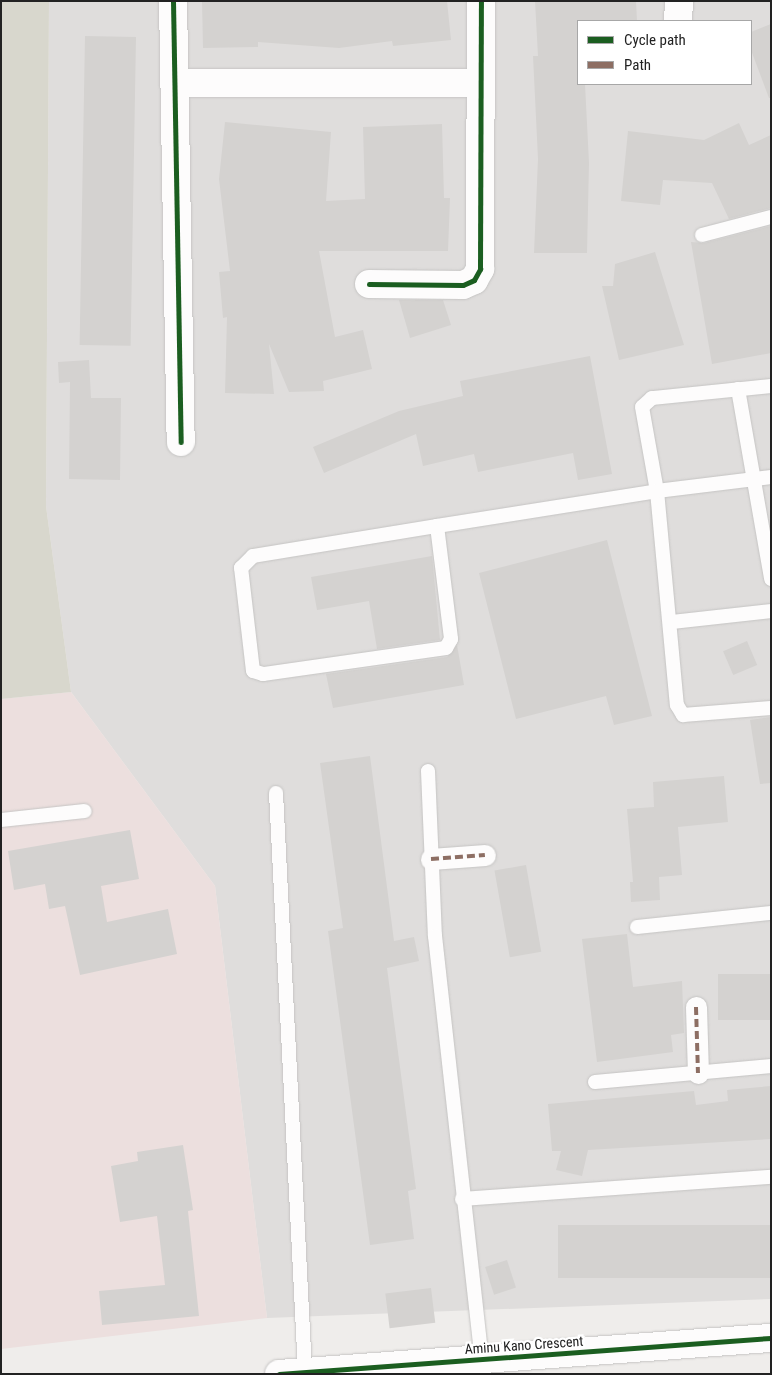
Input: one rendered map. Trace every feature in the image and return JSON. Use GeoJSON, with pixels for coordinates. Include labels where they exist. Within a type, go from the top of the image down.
{"type":"FeatureCollection","features":[{"type":"Feature","properties":{"kind":"street"},"geometry":{"type":"LineString","coordinates":[[173,1],[181,442]]}},
{"type":"Feature","properties":{"kind":"street"},"geometry":{"type":"LineString","coordinates":[[369,284],[463,285],[477,275],[481,83],[480,1]]}},
{"type":"Feature","properties":{"kind":"street"},"geometry":{"type":"LineString","coordinates":[[678,20],[679,1]]}},
{"type":"Feature","properties":{"kind":"street"},"geometry":{"type":"LineString","coordinates":[[174,82],[481,83]]}},
{"type":"Feature","properties":{"kind":"street"},"geometry":{"type":"LineString","coordinates":[[431,859],[485,855]]}},
{"type":"Feature","properties":{"kind":"street"},"geometry":{"type":"LineString","coordinates":[[696,1007],[698,1073]]}},
{"type":"Feature","properties":{"kind":"street","name":"Aminu Kano Crescent"},"geometry":{"type":"LineString","coordinates":[[292,1373],[771,1338]]}},
{"type":"Feature","properties":{"kind":"lane"},"geometry":{"type":"LineString","coordinates":[[702,235],[771,217]]}},
{"type":"Feature","properties":{"kind":"lane"},"geometry":{"type":"LineString","coordinates":[[771,386],[652,398],[643,404],[657,491],[672,622],[677,705],[683,715],[771,708]]}},
{"type":"Feature","properties":{"kind":"lane"},"geometry":{"type":"LineString","coordinates":[[738,390],[752,480],[771,579]]}},
{"type":"Feature","properties":{"kind":"lane"},"geometry":{"type":"LineString","coordinates":[[437,526],[451,639],[446,648],[263,674],[253,671],[241,568],[246,559],[437,526],[657,491],[771,477]]}},
{"type":"Feature","properties":{"kind":"lane"},"geometry":{"type":"LineString","coordinates":[[672,622],[771,611]]}},
{"type":"Feature","properties":{"kind":"lane"},"geometry":{"type":"LineString","coordinates":[[428,771],[435,936],[462,1199],[482,1360]]}},
{"type":"Feature","properties":{"kind":"lane"},"geometry":{"type":"LineString","coordinates":[[276,793],[292,1373]]}},
{"type":"Feature","properties":{"kind":"lane"},"geometry":{"type":"LineString","coordinates":[[1,820],[85,810]]}},
{"type":"Feature","properties":{"kind":"lane"},"geometry":{"type":"LineString","coordinates":[[637,927],[771,914]]}},
{"type":"Feature","properties":{"kind":"lane"},"geometry":{"type":"LineString","coordinates":[[595,1082],[771,1066]]}},
{"type":"Feature","properties":{"kind":"lane"},"geometry":{"type":"LineString","coordinates":[[462,1199],[771,1178]]}},
{"type":"Feature","properties":{"kind":"shaded area"},"geometry":{"type":"Polygon","coordinates":[[[1,1],[49,1],[46,506],[71,692],[1,699],[1,1]]]}},
{"type":"Feature","properties":{"kind":"shaded area"},"geometry":{"type":"Polygon","coordinates":[[[49,1],[771,1],[771,1299],[267,1318],[215,886],[71,692],[46,506],[49,1]]]}},
{"type":"Feature","properties":{"kind":"shaded area"},"geometry":{"type":"Polygon","coordinates":[[[71,692],[215,886],[267,1318],[1,1349],[1,699],[71,692]]]}},
{"type":"Feature","properties":{"kind":"building"},"geometry":{"type":"Polygon","coordinates":[[[202,1],[447,1],[451,40],[393,46],[392,41],[339,48],[258,42],[258,47],[203,48],[202,1]]]}},
{"type":"Feature","properties":{"kind":"building"},"geometry":{"type":"Polygon","coordinates":[[[535,1],[636,1],[637,20],[577,20],[577,85],[585,85],[589,163],[587,253],[534,253],[538,159],[533,56],[538,56],[535,1]]]}},
{"type":"Feature","properties":{"kind":"building"},"geometry":{"type":"Polygon","coordinates":[[[771,24],[771,98],[769,98],[752,53],[752,32],[771,24]]]}},
{"type":"Feature","properties":{"kind":"building"},"geometry":{"type":"Polygon","coordinates":[[[85,36],[136,37],[131,346],[80,345],[85,36]]]}},
{"type":"Feature","properties":{"kind":"building"},"geometry":{"type":"Polygon","coordinates":[[[225,122],[331,132],[326,201],[365,199],[363,127],[442,124],[444,198],[450,198],[448,251],[319,251],[335,337],[363,330],[372,369],[323,381],[324,391],[289,392],[269,344],[274,394],[225,393],[227,317],[223,318],[219,272],[230,271],[219,179],[225,122]]]}},
{"type":"Feature","properties":{"kind":"building"},"geometry":{"type":"Polygon","coordinates":[[[739,123],[749,145],[771,135],[771,208],[729,219],[712,183],[663,180],[660,205],[621,201],[628,131],[704,140],[739,123]]]}},
{"type":"Feature","properties":{"kind":"building"},"geometry":{"type":"Polygon","coordinates":[[[771,226],[771,353],[712,364],[691,242],[704,243],[771,226]]]}},
{"type":"Feature","properties":{"kind":"building"},"geometry":{"type":"Polygon","coordinates":[[[655,252],[684,345],[619,360],[602,286],[613,286],[615,264],[655,252]]]}},
{"type":"Feature","properties":{"kind":"building"},"geometry":{"type":"Polygon","coordinates":[[[399,300],[443,300],[451,325],[410,338],[399,300]]]}},
{"type":"Feature","properties":{"kind":"building"},"geometry":{"type":"Polygon","coordinates":[[[590,356],[612,474],[578,480],[573,453],[478,472],[474,454],[423,466],[416,434],[324,473],[313,447],[399,411],[463,396],[460,381],[590,356]]]}},
{"type":"Feature","properties":{"kind":"building"},"geometry":{"type":"Polygon","coordinates":[[[89,360],[91,398],[121,398],[120,480],[69,479],[70,382],[59,383],[58,362],[89,360]]]}},
{"type":"Feature","properties":{"kind":"building"},"geometry":{"type":"Polygon","coordinates":[[[607,540],[652,716],[614,725],[606,696],[516,719],[479,573],[607,540]]]}},
{"type":"Feature","properties":{"kind":"building"},"geometry":{"type":"Polygon","coordinates":[[[432,556],[440,640],[377,649],[369,601],[317,610],[311,577],[432,556]]]}},
{"type":"Feature","properties":{"kind":"building"},"geometry":{"type":"Polygon","coordinates":[[[747,641],[757,665],[733,675],[723,651],[747,641]]]}},
{"type":"Feature","properties":{"kind":"building"},"geometry":{"type":"Polygon","coordinates":[[[457,645],[464,685],[333,708],[326,674],[447,657],[457,645]]]}},
{"type":"Feature","properties":{"kind":"building"},"geometry":{"type":"Polygon","coordinates":[[[771,717],[771,783],[760,784],[750,720],[771,717]]]}},
{"type":"Feature","properties":{"kind":"building"},"geometry":{"type":"Polygon","coordinates":[[[370,756],[394,941],[414,937],[419,961],[387,968],[416,1189],[408,1191],[414,1239],[370,1245],[328,931],[343,928],[320,763],[370,756]]]}},
{"type":"Feature","properties":{"kind":"building"},"geometry":{"type":"Polygon","coordinates":[[[724,776],[728,822],[678,827],[682,875],[659,877],[660,900],[631,902],[630,882],[633,882],[627,809],[654,807],[653,782],[724,776]]]}},
{"type":"Feature","properties":{"kind":"building"},"geometry":{"type":"Polygon","coordinates":[[[130,830],[139,879],[101,886],[107,922],[168,909],[177,954],[80,975],[65,906],[49,909],[45,884],[14,890],[8,851],[130,830]]]}},
{"type":"Feature","properties":{"kind":"building"},"geometry":{"type":"Polygon","coordinates":[[[526,865],[541,952],[510,957],[494,871],[526,865]]]}},
{"type":"Feature","properties":{"kind":"building"},"geometry":{"type":"Polygon","coordinates":[[[627,934],[633,987],[682,981],[684,1033],[671,1035],[673,1052],[597,1062],[582,939],[627,934]]]}},
{"type":"Feature","properties":{"kind":"building"},"geometry":{"type":"Polygon","coordinates":[[[718,974],[771,974],[771,1020],[718,1020],[718,974]]]}},
{"type":"Feature","properties":{"kind":"building"},"geometry":{"type":"Polygon","coordinates":[[[771,1086],[771,1139],[588,1150],[582,1176],[556,1170],[561,1151],[552,1151],[548,1104],[694,1091],[696,1105],[728,1101],[727,1090],[771,1086]]]}},
{"type":"Feature","properties":{"kind":"building"},"geometry":{"type":"Polygon","coordinates":[[[183,1145],[193,1210],[188,1211],[199,1316],[102,1325],[99,1291],[165,1285],[157,1216],[120,1222],[111,1166],[138,1161],[137,1152],[183,1145]]]}},
{"type":"Feature","properties":{"kind":"building"},"geometry":{"type":"Polygon","coordinates":[[[558,1225],[771,1225],[771,1278],[558,1278],[558,1225]]]}},
{"type":"Feature","properties":{"kind":"building"},"geometry":{"type":"Polygon","coordinates":[[[507,1260],[516,1288],[494,1295],[485,1267],[507,1260]]]}},
{"type":"Feature","properties":{"kind":"building"},"geometry":{"type":"Polygon","coordinates":[[[431,1288],[435,1323],[390,1328],[385,1294],[431,1288]]]}},
{"type":"Feature","properties":{"kind":"marked path"},"geometry":{"type":"LineString","coordinates":[[431,859],[485,855]]}},
{"type":"Feature","properties":{"kind":"marked path"},"geometry":{"type":"LineString","coordinates":[[696,1007],[698,1073]]}},
{"type":"Feature","properties":{"kind":"cycle path"},"geometry":{"type":"LineString","coordinates":[[173,1],[181,442]]}},
{"type":"Feature","properties":{"kind":"cycle path"},"geometry":{"type":"LineString","coordinates":[[369,284],[463,285],[474,280],[480,269],[481,1]]}},
{"type":"Feature","properties":{"kind":"cycle path"},"geometry":{"type":"LineString","coordinates":[[279,1374],[771,1338]]}}]}
